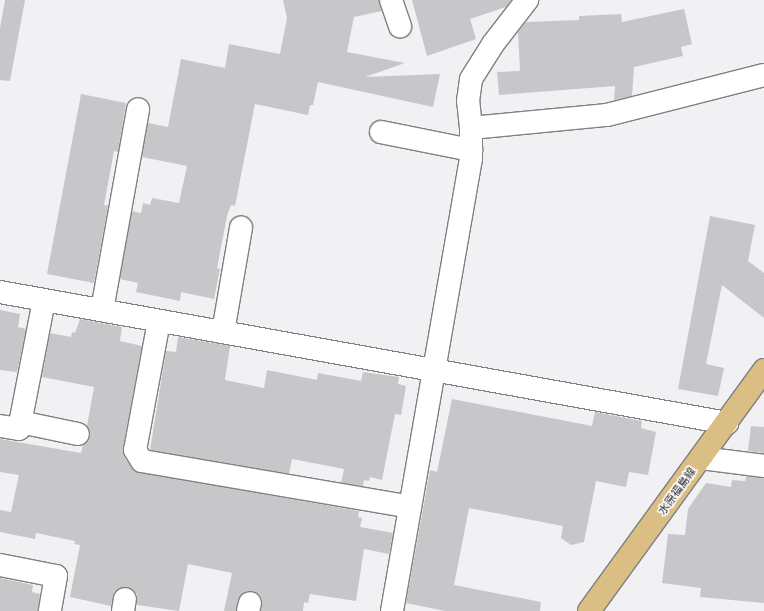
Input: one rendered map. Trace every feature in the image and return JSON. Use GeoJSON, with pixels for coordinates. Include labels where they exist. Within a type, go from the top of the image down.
{"type":"FeatureCollection","features":[{"type":"Feature","properties":{"kind":"main road","name":"水原福島線"},"geometry":{"type":"LineString","coordinates":[[589,611],[727,423],[764,370]]}},
{"type":"Feature","properties":{"kind":"street"},"geometry":{"type":"LineString","coordinates":[[391,0],[400,26]]}},
{"type":"Feature","properties":{"kind":"street"},"geometry":{"type":"LineString","coordinates":[[392,611],[435,370],[471,150],[471,128],[468,101],[471,79],[493,44],[527,0]]}},
{"type":"Feature","properties":{"kind":"street"},"geometry":{"type":"LineString","coordinates":[[471,128],[607,115],[764,75]]}},
{"type":"Feature","properties":{"kind":"street"},"geometry":{"type":"LineString","coordinates":[[102,310],[138,109]]}},
{"type":"Feature","properties":{"kind":"street"},"geometry":{"type":"LineString","coordinates":[[381,132],[471,150]]}},
{"type":"Feature","properties":{"kind":"street"},"geometry":{"type":"LineString","coordinates":[[223,332],[241,228]]}},
{"type":"Feature","properties":{"kind":"street"},"geometry":{"type":"LineString","coordinates":[[0,292],[727,423]]}},
{"type":"Feature","properties":{"kind":"street"},"geometry":{"type":"LineString","coordinates":[[44,300],[10,424],[78,434]]}},
{"type":"Feature","properties":{"kind":"street"},"geometry":{"type":"LineString","coordinates":[[159,321],[135,450],[142,461],[410,507]]}},
{"type":"Feature","properties":{"kind":"street"},"geometry":{"type":"LineString","coordinates":[[701,458],[764,466]]}},
{"type":"Feature","properties":{"kind":"street"},"geometry":{"type":"LineString","coordinates":[[0,565],[56,576],[50,611]]}},
{"type":"Feature","properties":{"kind":"building"},"geometry":{"type":"Polygon","coordinates":[[[5,0],[25,0],[10,81],[0,80],[0,28],[5,0]]]}},
{"type":"Feature","properties":{"kind":"building"},"geometry":{"type":"Polygon","coordinates":[[[283,0],[379,0],[382,11],[354,17],[347,52],[405,63],[365,77],[440,74],[433,107],[318,82],[313,105],[310,105],[308,115],[255,104],[235,206],[231,205],[227,216],[217,268],[220,269],[214,299],[181,292],[180,301],[136,292],[138,283],[120,279],[132,211],[141,213],[143,203],[150,205],[152,198],[179,203],[187,166],[142,157],[148,123],[168,127],[181,59],[225,68],[229,44],[280,54],[287,18],[283,0]]]}},
{"type":"Feature","properties":{"kind":"building"},"geometry":{"type":"Polygon","coordinates":[[[412,0],[511,0],[506,7],[470,19],[476,39],[427,56],[412,0]]]}},
{"type":"Feature","properties":{"kind":"building"},"geometry":{"type":"Polygon","coordinates":[[[684,9],[692,44],[681,47],[683,56],[634,67],[632,96],[614,100],[615,86],[499,95],[497,72],[520,71],[518,32],[526,22],[579,20],[579,16],[621,14],[622,22],[684,9]]]}},
{"type":"Feature","properties":{"kind":"building"},"geometry":{"type":"Polygon","coordinates":[[[81,94],[126,103],[118,152],[114,151],[104,205],[108,206],[94,283],[47,274],[81,94]]]}},
{"type":"Feature","properties":{"kind":"building"},"geometry":{"type":"Polygon","coordinates":[[[710,216],[755,225],[748,261],[764,273],[764,318],[722,285],[706,364],[724,368],[718,396],[678,389],[710,216]]]}},
{"type":"Feature","properties":{"kind":"building"},"geometry":{"type":"Polygon","coordinates":[[[0,310],[20,314],[18,327],[26,329],[17,372],[0,370],[0,310]]]}},
{"type":"Feature","properties":{"kind":"building"},"geometry":{"type":"Polygon","coordinates":[[[80,319],[122,327],[120,341],[142,346],[123,448],[124,457],[135,471],[359,511],[358,517],[362,518],[360,527],[393,533],[389,554],[364,549],[356,601],[310,594],[308,603],[304,602],[303,611],[261,611],[262,600],[259,594],[247,591],[238,600],[236,611],[224,611],[232,573],[188,564],[179,611],[137,605],[137,594],[127,587],[115,591],[111,606],[70,597],[80,545],[74,544],[75,541],[36,533],[35,539],[0,532],[0,510],[11,512],[19,475],[0,472],[0,439],[81,453],[83,445],[90,437],[87,426],[94,387],[42,377],[50,333],[71,337],[72,332],[75,333],[80,319]]]}},
{"type":"Feature","properties":{"kind":"building"},"geometry":{"type":"Polygon","coordinates":[[[178,337],[230,346],[225,380],[264,388],[267,370],[317,380],[318,373],[361,381],[363,372],[399,377],[398,384],[406,386],[401,415],[395,414],[382,480],[370,477],[369,481],[364,480],[363,486],[341,483],[344,469],[292,459],[289,474],[150,450],[166,351],[176,352],[178,337]]]}},
{"type":"Feature","properties":{"kind":"building"},"geometry":{"type":"Polygon","coordinates":[[[452,399],[592,426],[595,412],[642,421],[641,428],[656,432],[648,475],[629,472],[626,487],[596,481],[584,542],[571,545],[561,538],[563,526],[469,508],[454,585],[541,602],[540,611],[445,611],[406,603],[430,470],[437,472],[452,399]]]}},
{"type":"Feature","properties":{"kind":"building"},"geometry":{"type":"Polygon","coordinates":[[[751,426],[764,427],[764,453],[748,451],[751,426]]]}},
{"type":"Feature","properties":{"kind":"building"},"geometry":{"type":"Polygon","coordinates":[[[746,476],[764,478],[764,603],[700,597],[701,588],[662,583],[668,534],[685,535],[688,509],[706,483],[731,487],[732,480],[745,481],[746,476]]]}},
{"type":"Feature","properties":{"kind":"building"},"geometry":{"type":"Polygon","coordinates":[[[0,578],[33,585],[32,592],[40,594],[38,611],[0,611],[0,578]]]}}]}
